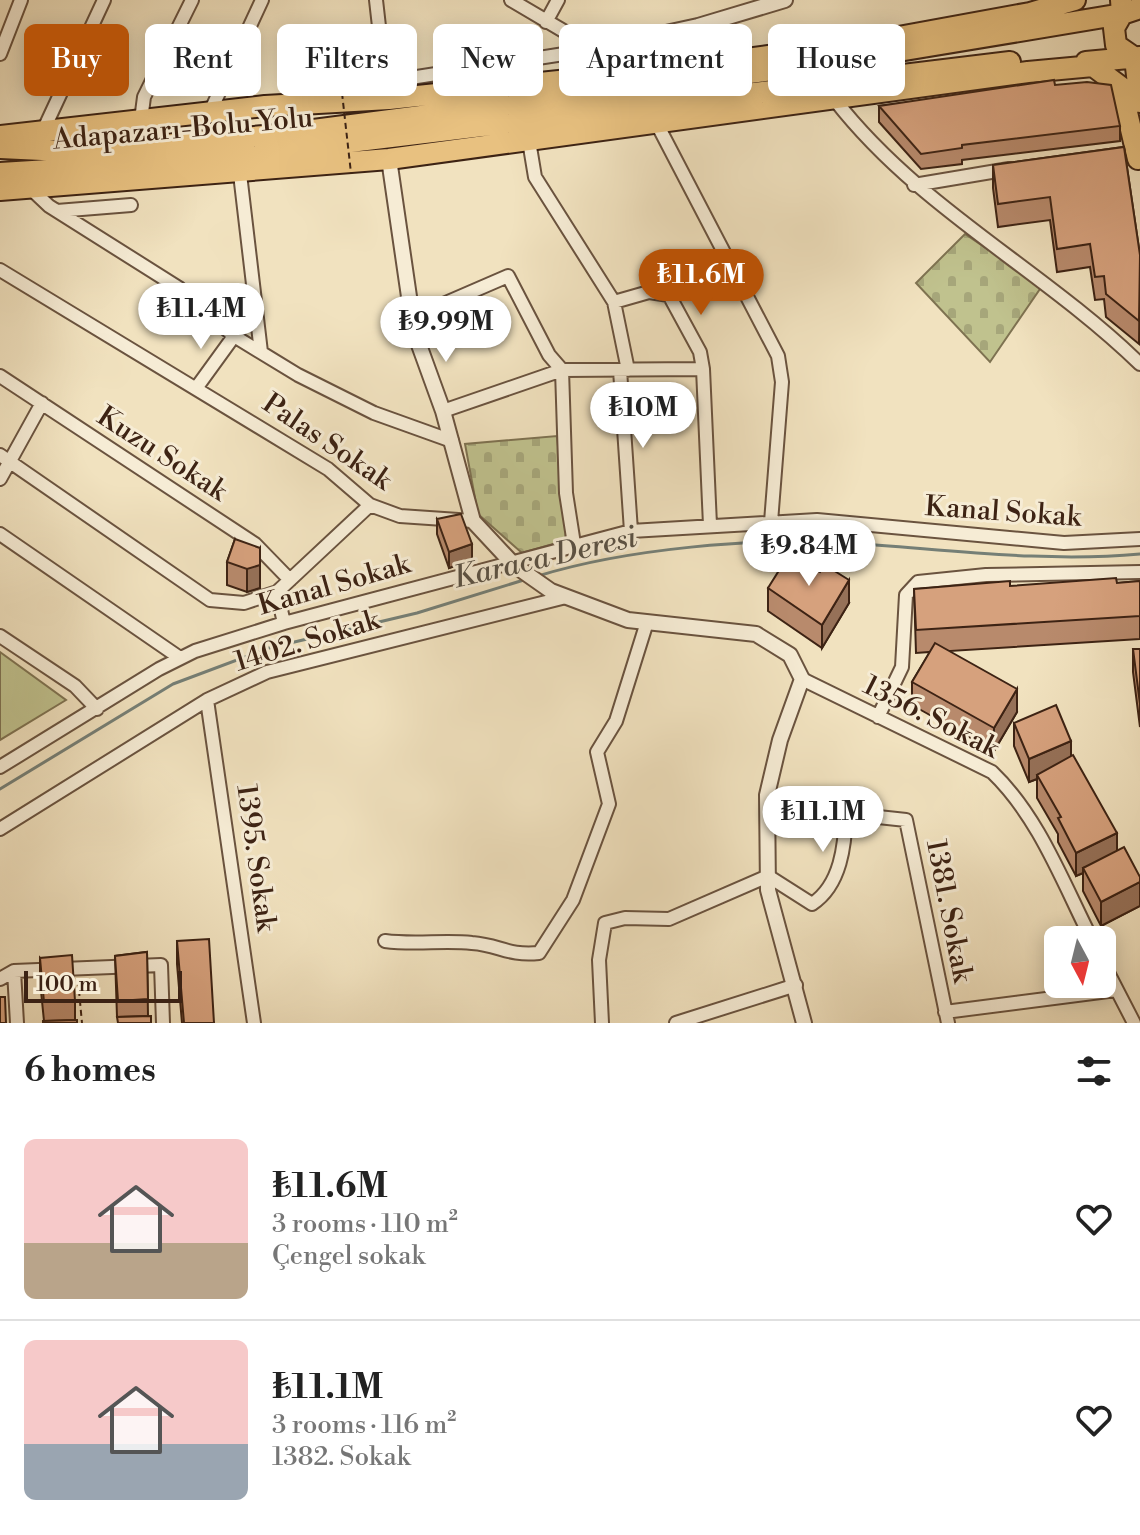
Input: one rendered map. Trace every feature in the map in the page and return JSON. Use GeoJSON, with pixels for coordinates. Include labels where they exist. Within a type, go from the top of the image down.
{"type":"FeatureCollection","features":[{"type":"Feature","properties":{"kind":"highway"},"geometry":{"type":"LineString","coordinates":[[752,57],[893,38],[1030,13],[1075,0]]}},
{"type":"Feature","properties":{"kind":"highway"},"geometry":{"type":"LineString","coordinates":[[905,50],[1128,7]]}},
{"type":"Feature","properties":{"kind":"highway"},"geometry":{"type":"LineString","coordinates":[[1128,7],[1116,20],[1113,37],[1121,51],[1137,58],[1140,102]]}},
{"type":"Feature","properties":{"kind":"highway","name":"Adapazarı-Bolu Yolu"},"geometry":{"type":"LineString","coordinates":[[905,74],[1010,62],[1074,63],[1137,58]]}},
{"type":"Feature","properties":{"kind":"highway"},"geometry":{"type":"LineString","coordinates":[[0,190],[240,174],[389,159],[1028,72],[1093,66],[1121,87],[1134,159]]}},
{"type":"Feature","properties":{"kind":"highway"},"geometry":{"type":"LineString","coordinates":[[0,148],[84,152],[275,135],[768,70]]}},
{"type":"Feature","properties":{"kind":"highway"},"geometry":{"type":"LineString","coordinates":[[417,88],[559,80]]}},
{"type":"Feature","properties":{"kind":"highway","name":"Adapazarı-Bolu Yolu"},"geometry":{"type":"LineString","coordinates":[[0,173],[193,161],[768,91]]}},
{"type":"Feature","properties":{"kind":"highway"},"geometry":{"type":"LineString","coordinates":[[0,136],[339,96]]}},
{"type":"Feature","properties":{"kind":"highway"},"geometry":{"type":"LineString","coordinates":[[732,114],[801,96]]}},
{"type":"Feature","properties":{"kind":"street"},"geometry":{"type":"LineString","coordinates":[[0,54],[21,0]]}},
{"type":"Feature","properties":{"kind":"street"},"geometry":{"type":"LineString","coordinates":[[43,131],[104,0]]}},
{"type":"Feature","properties":{"kind":"street"},"geometry":{"type":"LineString","coordinates":[[141,120],[144,97],[192,0]]}},
{"type":"Feature","properties":{"kind":"street"},"geometry":{"type":"LineString","coordinates":[[210,112],[262,0]]}},
{"type":"Feature","properties":{"kind":"street"},"geometry":{"type":"LineString","coordinates":[[376,0],[379,24]]}},
{"type":"Feature","properties":{"kind":"street"},"geometry":{"type":"LineString","coordinates":[[511,0],[559,29]]}},
{"type":"Feature","properties":{"kind":"street"},"geometry":{"type":"LineString","coordinates":[[546,22],[558,0]]}},
{"type":"Feature","properties":{"kind":"street"},"geometry":{"type":"LineString","coordinates":[[705,24],[785,0]]}},
{"type":"Feature","properties":{"kind":"street"},"geometry":{"type":"LineString","coordinates":[[417,84],[559,56]]}},
{"type":"Feature","properties":{"kind":"street"},"geometry":{"type":"LineString","coordinates":[[835,100],[863,137],[914,185],[1072,303],[1140,364]]}},
{"type":"Feature","properties":{"kind":"street"},"geometry":{"type":"LineString","coordinates":[[657,124],[778,356],[782,382],[771,522]]}},
{"type":"Feature","properties":{"kind":"street"},"geometry":{"type":"LineString","coordinates":[[529,141],[535,177],[567,222],[614,302],[624,370],[631,531]]}},
{"type":"Feature","properties":{"kind":"street"},"geometry":{"type":"LineString","coordinates":[[389,159],[411,318],[443,411],[473,521],[513,563],[551,591],[628,620],[756,634],[790,655],[802,679],[780,740],[767,805],[768,890],[804,1023]]}},
{"type":"Feature","properties":{"kind":"street"},"geometry":{"type":"LineString","coordinates":[[914,185],[955,176],[1027,167]]}},
{"type":"Feature","properties":{"kind":"street"},"geometry":{"type":"LineString","coordinates":[[240,174],[261,352]]}},
{"type":"Feature","properties":{"kind":"street"},"geometry":{"type":"LineString","coordinates":[[31,189],[57,211],[179,288],[234,336],[298,375],[374,413],[452,441]]}},
{"type":"Feature","properties":{"kind":"street"},"geometry":{"type":"LineString","coordinates":[[57,211],[131,205]]}},
{"type":"Feature","properties":{"kind":"street","name":"Palas Sokak"},"geometry":{"type":"LineString","coordinates":[[0,270],[328,469],[370,505],[400,516],[473,521]]}},
{"type":"Feature","properties":{"kind":"street"},"geometry":{"type":"LineString","coordinates":[[411,318],[508,276],[549,355],[562,370],[566,493],[574,544]]}},
{"type":"Feature","properties":{"kind":"street"},"geometry":{"type":"LineString","coordinates":[[614,302],[649,292],[669,295],[700,352],[710,525]]}},
{"type":"Feature","properties":{"kind":"street"},"geometry":{"type":"LineString","coordinates":[[197,387],[234,336]]}},
{"type":"Feature","properties":{"kind":"street"},"geometry":{"type":"LineString","coordinates":[[443,411],[562,370],[703,369]]}},
{"type":"Feature","properties":{"kind":"street","name":"Kuzu Sokak"},"geometry":{"type":"LineString","coordinates":[[0,376],[255,544],[290,580]]}},
{"type":"Feature","properties":{"kind":"street"},"geometry":{"type":"LineString","coordinates":[[0,479],[6,459],[42,403]]}},
{"type":"Feature","properties":{"kind":"street"},"geometry":{"type":"LineString","coordinates":[[6,459],[210,600],[244,603],[277,592],[370,505]]}},
{"type":"Feature","properties":{"kind":"street","name":"Kanal Sokak"},"geometry":{"type":"LineString","coordinates":[[0,767],[180,658],[284,623],[631,531],[817,520],[1064,543],[1140,539]]}},
{"type":"Feature","properties":{"kind":"street"},"geometry":{"type":"LineString","coordinates":[[0,534],[180,658]]}},
{"type":"Feature","properties":{"kind":"street"},"geometry":{"type":"LineString","coordinates":[[878,717],[902,667],[906,595],[918,582],[986,575],[1140,572]]}},
{"type":"Feature","properties":{"kind":"street"},"geometry":{"type":"LineString","coordinates":[[277,592],[284,623]]}},
{"type":"Feature","properties":{"kind":"street","name":"1402. Sokak"},"geometry":{"type":"LineString","coordinates":[[0,829],[207,700],[267,672],[566,597]]}},
{"type":"Feature","properties":{"kind":"street"},"geometry":{"type":"LineString","coordinates":[[385,941],[446,940],[479,943],[515,955],[539,953],[573,900],[609,804],[597,752],[616,721],[647,622]]}},
{"type":"Feature","properties":{"kind":"street"},"geometry":{"type":"LineString","coordinates":[[0,636],[75,686],[97,709]]}},
{"type":"Feature","properties":{"kind":"street","name":"1356. Sokak"},"geometry":{"type":"LineString","coordinates":[[802,679],[992,772],[1015,794],[1085,926]]}},
{"type":"Feature","properties":{"kind":"street","name":"1395. Sokak"},"geometry":{"type":"LineString","coordinates":[[207,700],[254,1023]]}},
{"type":"Feature","properties":{"kind":"street"},"geometry":{"type":"LineString","coordinates":[[767,805],[846,813],[845,838],[838,869],[823,897],[812,904],[768,876]]}},
{"type":"Feature","properties":{"kind":"street","name":"1381. Sokak"},"geometry":{"type":"LineString","coordinates":[[846,813],[906,820],[946,1018],[1064,998]]}},
{"type":"Feature","properties":{"kind":"street"},"geometry":{"type":"LineString","coordinates":[[602,1023],[599,960],[605,923],[625,918],[669,919],[768,876]]}},
{"type":"Feature","properties":{"kind":"street"},"geometry":{"type":"LineString","coordinates":[[0,979],[14,971],[161,965],[163,1023]]}},
{"type":"Feature","properties":{"kind":"street"},"geometry":{"type":"LineString","coordinates":[[14,971],[17,1023]]}},
{"type":"Feature","properties":{"kind":"street"},"geometry":{"type":"LineString","coordinates":[[676,1023],[796,985]]}},
{"type":"Feature","properties":{"kind":"street"},"geometry":{"type":"LineString","coordinates":[[1116,990],[1134,1023]]}},
{"type":"Feature","properties":{"kind":"path"},"geometry":{"type":"LineString","coordinates":[[342,96],[351,173]]}},
{"type":"Feature","properties":{"kind":"path"},"geometry":{"type":"LineString","coordinates":[[77,969],[82,1023]]}},
{"type":"Feature","properties":{"kind":"green space"},"geometry":{"type":"Polygon","coordinates":[[[965,234],[1042,286],[990,362],[916,283],[965,234]]]}},
{"type":"Feature","properties":{"kind":"green space"},"geometry":{"type":"Polygon","coordinates":[[[557,436],[567,540],[522,553],[478,514],[465,444],[557,436]]]}},
{"type":"Feature","properties":{"kind":"green space"},"geometry":{"type":"Polygon","coordinates":[[[0,652],[66,700],[0,740],[0,652]]]}},
{"type":"Feature","properties":{"kind":"building"},"geometry":{"type":"Polygon","coordinates":[[[1054,80],[1055,85],[1087,82],[1111,85],[1120,126],[962,145],[962,148],[921,154],[879,106],[1054,80]]]}},
{"type":"Feature","properties":{"kind":"building"},"geometry":{"type":"Polygon","coordinates":[[[1124,147],[1140,255],[1139,321],[1106,294],[1104,276],[1095,277],[1090,244],[1057,249],[1050,197],[998,204],[993,165],[1124,147]]]}},
{"type":"Feature","properties":{"kind":"building"},"geometry":{"type":"Polygon","coordinates":[[[461,514],[472,544],[449,552],[437,519],[461,514]]]}},
{"type":"Feature","properties":{"kind":"building"},"geometry":{"type":"Polygon","coordinates":[[[235,539],[260,548],[260,565],[247,569],[227,562],[235,539]]]}},
{"type":"Feature","properties":{"kind":"building"},"geometry":{"type":"Polygon","coordinates":[[[790,553],[820,572],[825,565],[849,580],[822,625],[768,588],[790,553]]]}},
{"type":"Feature","properties":{"kind":"building"},"geometry":{"type":"Polygon","coordinates":[[[1116,578],[1117,583],[1140,581],[1140,616],[916,630],[914,589],[1010,581],[1010,586],[1116,578]]]}},
{"type":"Feature","properties":{"kind":"building"},"geometry":{"type":"Polygon","coordinates":[[[935,643],[1017,689],[994,728],[912,682],[935,643]]]}},
{"type":"Feature","properties":{"kind":"building"},"geometry":{"type":"Polygon","coordinates":[[[1133,649],[1140,649],[1140,704],[1133,649]]]}},
{"type":"Feature","properties":{"kind":"building"},"geometry":{"type":"Polygon","coordinates":[[[1056,705],[1071,741],[1029,759],[1014,723],[1056,705]]]}},
{"type":"Feature","properties":{"kind":"building"},"geometry":{"type":"Polygon","coordinates":[[[1073,755],[1117,833],[1076,853],[1058,818],[1061,817],[1037,775],[1073,755]]]}},
{"type":"Feature","properties":{"kind":"building"},"geometry":{"type":"Polygon","coordinates":[[[805,804],[806,820],[791,821],[790,805],[805,804]]]}},
{"type":"Feature","properties":{"kind":"building"},"geometry":{"type":"Polygon","coordinates":[[[1124,847],[1140,882],[1101,902],[1083,868],[1124,847]]]}},
{"type":"Feature","properties":{"kind":"building"},"geometry":{"type":"Polygon","coordinates":[[[209,939],[214,1023],[184,1023],[177,941],[209,939]]]}},
{"type":"Feature","properties":{"kind":"building"},"geometry":{"type":"Polygon","coordinates":[[[147,952],[148,999],[118,1001],[115,956],[147,952]]]}},
{"type":"Feature","properties":{"kind":"building"},"geometry":{"type":"Polygon","coordinates":[[[72,955],[75,1001],[44,1002],[40,958],[72,955]]]}},
{"type":"Feature","properties":{"kind":"building"},"geometry":{"type":"Polygon","coordinates":[[[0,997],[5,997],[6,1023],[0,1023],[0,997]]]}},
{"type":"Feature","properties":{"kind":"building"},"geometry":{"type":"Polygon","coordinates":[[[151,1016],[151,1023],[118,1023],[117,1017],[151,1016]]]}},
{"type":"Feature","properties":{"kind":"building"},"geometry":{"type":"Polygon","coordinates":[[[77,1020],[77,1023],[43,1023],[43,1021],[77,1020]]]}},
{"type":"Feature","properties":{"kind":"waterway","name":"Karaca Deresi"},"geometry":{"type":"LineString","coordinates":[[538,576],[650,552],[773,542],[847,543],[1030,556],[1140,554]]}},
{"type":"Feature","properties":{"kind":"waterway","name":"Karaca Deresi"},"geometry":{"type":"LineString","coordinates":[[0,789],[173,684],[269,648],[417,613],[527,579]]}}]}
